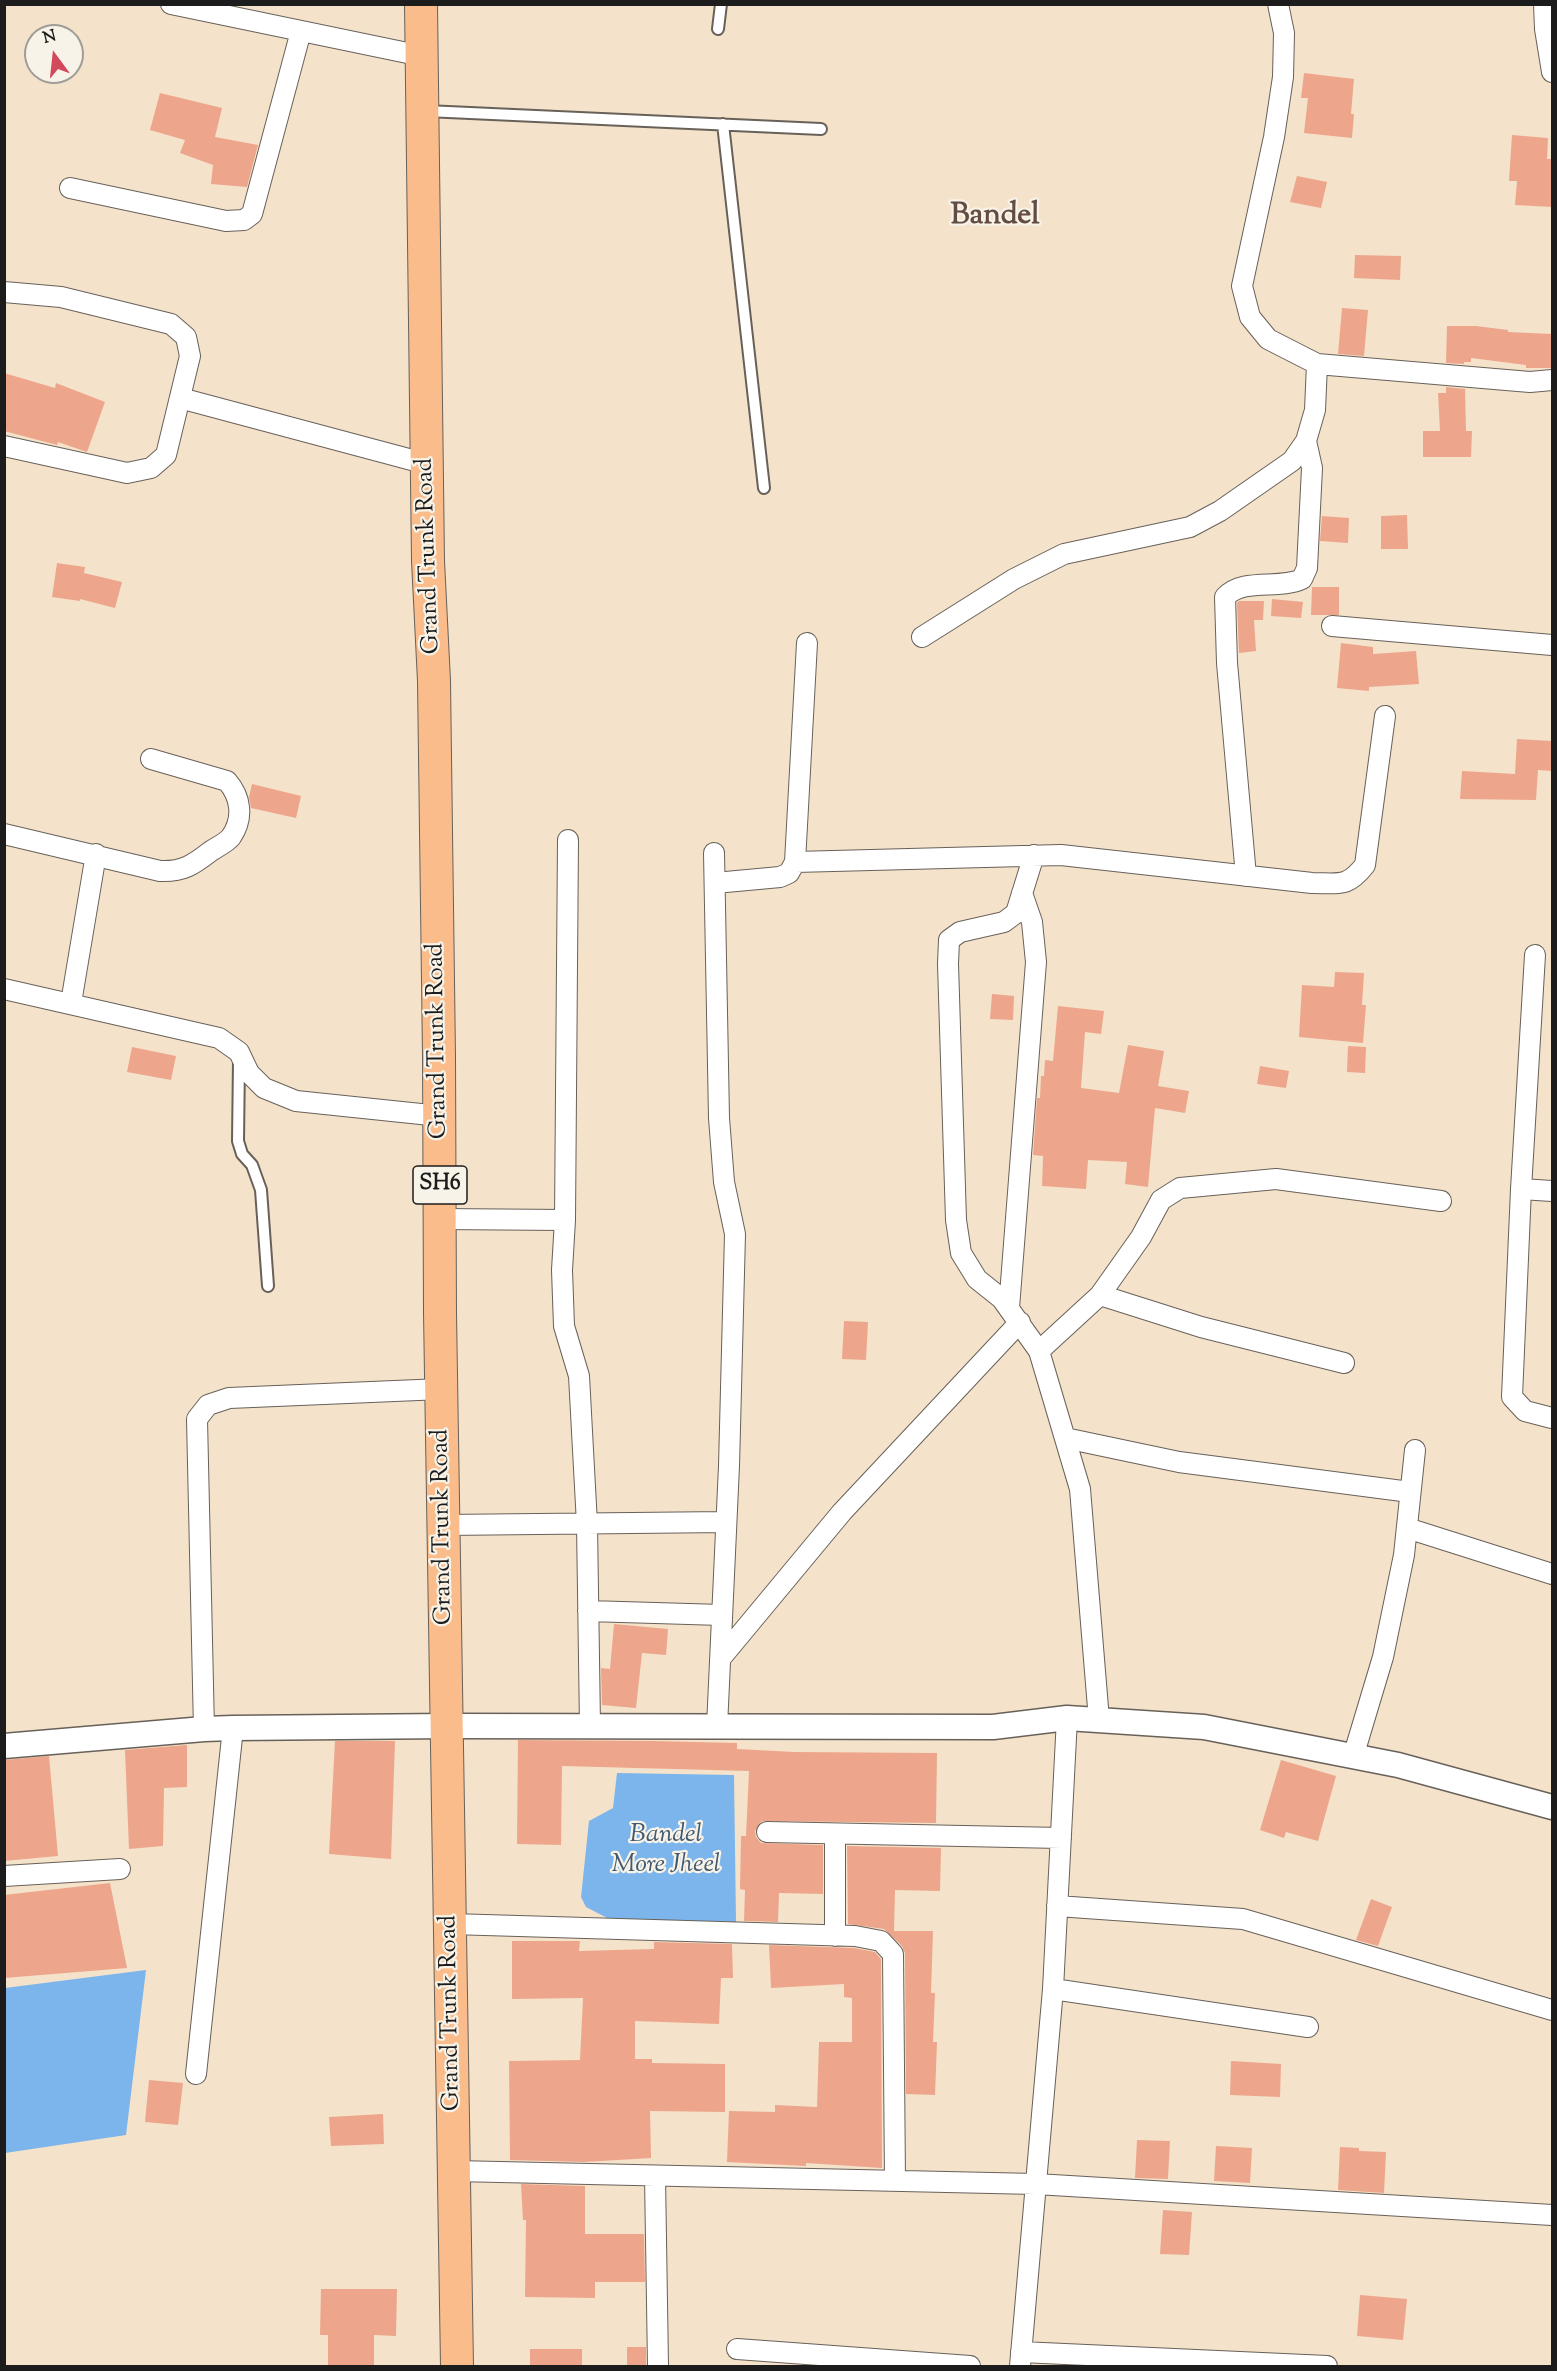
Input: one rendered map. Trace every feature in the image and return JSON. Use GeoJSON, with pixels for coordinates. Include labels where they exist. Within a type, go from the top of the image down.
{"type":"FeatureCollection","features":[{"type":"Feature","properties":{"kind":"main road","name":"Grand Trunk Road"},"geometry":{"type":"LineString","coordinates":[[421,4],[426,464],[434,681],[457,2367]]}},
{"type":"Feature","properties":{"kind":"street"},"geometry":{"type":"LineString","coordinates":[[171,4],[422,56]]}},
{"type":"Feature","properties":{"kind":"street"},"geometry":{"type":"LineString","coordinates":[[1278,4],[1284,33],[1283,77],[1274,137],[1242,286],[1250,317],[1268,339],[1317,364],[1530,382],[1552,380]]}},
{"type":"Feature","properties":{"kind":"street"},"geometry":{"type":"LineString","coordinates":[[1545,4],[1545,29],[1552,72]]}},
{"type":"Feature","properties":{"kind":"street"},"geometry":{"type":"LineString","coordinates":[[70,188],[226,221],[244,220],[252,214],[301,31]]}},
{"type":"Feature","properties":{"kind":"street"},"geometry":{"type":"LineString","coordinates":[[4,292],[61,297],[171,324],[186,337],[190,356],[166,455],[152,468],[127,473],[4,446]]}},
{"type":"Feature","properties":{"kind":"street"},"geometry":{"type":"LineString","coordinates":[[922,637],[1014,579],[1064,554],[1190,527],[1220,511],[1292,461],[1306,441],[1315,410],[1317,364]]}},
{"type":"Feature","properties":{"kind":"street"},"geometry":{"type":"LineString","coordinates":[[180,398],[426,464]]}},
{"type":"Feature","properties":{"kind":"street"},"geometry":{"type":"LineString","coordinates":[[1246,876],[1227,663],[1225,597],[1231,591],[1243,586],[1291,584],[1302,579],[1307,568],[1312,468],[1306,441]]}},
{"type":"Feature","properties":{"kind":"street"},"geometry":{"type":"LineString","coordinates":[[1332,626],[1552,645]]}},
{"type":"Feature","properties":{"kind":"street"},"geometry":{"type":"LineString","coordinates":[[715,883],[780,877],[789,873],[795,862],[807,643]]}},
{"type":"Feature","properties":{"kind":"street"},"geometry":{"type":"LineString","coordinates":[[795,862],[1061,855],[1312,883],[1346,883],[1354,879],[1365,865],[1385,716]]}},
{"type":"Feature","properties":{"kind":"street"},"geometry":{"type":"LineString","coordinates":[[4,834],[160,871],[176,872],[192,865],[230,838],[238,821],[240,802],[227,781],[151,759]]}},
{"type":"Feature","properties":{"kind":"street"},"geometry":{"type":"LineString","coordinates":[[568,840],[565,1220],[562,1270],[564,1326],[579,1376],[587,1524],[590,1726]]}},
{"type":"Feature","properties":{"kind":"street"},"geometry":{"type":"LineString","coordinates":[[714,853],[719,1118],[724,1182],[735,1234],[717,1726]]}},
{"type":"Feature","properties":{"kind":"street"},"geometry":{"type":"LineString","coordinates":[[71,1003],[96,854]]}},
{"type":"Feature","properties":{"kind":"street"},"geometry":{"type":"LineString","coordinates":[[1034,855],[1016,913],[1004,922],[960,932],[949,940],[956,1220],[961,1253],[977,1279],[1002,1299],[1039,1351],[1080,1489],[1099,1720]]}},
{"type":"Feature","properties":{"kind":"street"},"geometry":{"type":"LineString","coordinates":[[720,1659],[842,1512],[1014,1315],[1036,962],[1032,922],[1022,893]]}},
{"type":"Feature","properties":{"kind":"street"},"geometry":{"type":"LineString","coordinates":[[1535,955],[1521,1189],[1512,1397],[1525,1411],[1552,1418]]}},
{"type":"Feature","properties":{"kind":"street"},"geometry":{"type":"LineString","coordinates":[[4,989],[219,1038],[239,1052],[249,1073],[264,1088],[296,1101],[440,1116]]}},
{"type":"Feature","properties":{"kind":"street"},"geometry":{"type":"LineString","coordinates":[[1039,1351],[1100,1295],[1141,1237],[1161,1200],[1180,1188],[1276,1179],[1442,1201]]}},
{"type":"Feature","properties":{"kind":"street"},"geometry":{"type":"LineString","coordinates":[[1521,1189],[1552,1191]]}},
{"type":"Feature","properties":{"kind":"street"},"geometry":{"type":"LineString","coordinates":[[440,1219],[565,1220]]}},
{"type":"Feature","properties":{"kind":"street"},"geometry":{"type":"LineString","coordinates":[[1100,1295],[1201,1327],[1344,1363]]}},
{"type":"Feature","properties":{"kind":"street"},"geometry":{"type":"LineString","coordinates":[[204,1729],[197,1419],[208,1405],[229,1398],[442,1389]]}},
{"type":"Feature","properties":{"kind":"street"},"geometry":{"type":"LineString","coordinates":[[1065,1438],[1179,1462],[1410,1492]]}},
{"type":"Feature","properties":{"kind":"street"},"geometry":{"type":"LineString","coordinates":[[1353,1757],[1383,1657],[1404,1555],[1415,1450]]}},
{"type":"Feature","properties":{"kind":"street"},"geometry":{"type":"LineString","coordinates":[[444,1525],[726,1522]]}},
{"type":"Feature","properties":{"kind":"street"},"geometry":{"type":"LineString","coordinates":[[1407,1527],[1552,1574]]}},
{"type":"Feature","properties":{"kind":"street"},"geometry":{"type":"LineString","coordinates":[[588,1611],[722,1615]]}},
{"type":"Feature","properties":{"kind":"street"},"geometry":{"type":"LineString","coordinates":[[4,1746],[233,1728],[993,1727],[1067,1718],[1204,1727],[1398,1765],[1552,1807]]}},
{"type":"Feature","properties":{"kind":"street"},"geometry":{"type":"LineString","coordinates":[[1067,1718],[1053,1989],[1020,2359],[1327,2367]]}},
{"type":"Feature","properties":{"kind":"street"},"geometry":{"type":"LineString","coordinates":[[196,2074],[233,1728]]}},
{"type":"Feature","properties":{"kind":"street"},"geometry":{"type":"LineString","coordinates":[[767,1832],[1060,1839]]}},
{"type":"Feature","properties":{"kind":"street"},"geometry":{"type":"LineString","coordinates":[[835,1834],[835,1936]]}},
{"type":"Feature","properties":{"kind":"street"},"geometry":{"type":"LineString","coordinates":[[4,1876],[120,1869]]}},
{"type":"Feature","properties":{"kind":"street"},"geometry":{"type":"LineString","coordinates":[[1058,1906],[1243,1919],[1552,2010]]}},
{"type":"Feature","properties":{"kind":"street"},"geometry":{"type":"LineString","coordinates":[[451,1924],[835,1936],[881,1941],[893,1954],[895,2181]]}},
{"type":"Feature","properties":{"kind":"street"},"geometry":{"type":"LineString","coordinates":[[1053,1989],[1308,2027]]}},
{"type":"Feature","properties":{"kind":"street"},"geometry":{"type":"LineString","coordinates":[[455,2171],[1036,2184],[1552,2215]]}},
{"type":"Feature","properties":{"kind":"street"},"geometry":{"type":"LineString","coordinates":[[655,2176],[658,2367]]}},
{"type":"Feature","properties":{"kind":"street"},"geometry":{"type":"LineString","coordinates":[[737,2349],[970,2367]]}},
{"type":"Feature","properties":{"kind":"lane"},"geometry":{"type":"LineString","coordinates":[[718,29],[721,4]]}},
{"type":"Feature","properties":{"kind":"lane"},"geometry":{"type":"LineString","coordinates":[[423,111],[821,129]]}},
{"type":"Feature","properties":{"kind":"lane"},"geometry":{"type":"LineString","coordinates":[[723,124],[764,488]]}},
{"type":"Feature","properties":{"kind":"lane"},"geometry":{"type":"LineString","coordinates":[[239,1052],[237,1141],[242,1154],[252,1166],[261,1190],[268,1286]]}},
{"type":"Feature","properties":{"kind":"water","name":"Bandel More Jheel"},"geometry":{"type":"Polygon","coordinates":[[[617,1773],[734,1775],[736,1922],[611,1920],[586,1907],[581,1897],[589,1821],[613,1808],[617,1773]]]}},
{"type":"Feature","properties":{"kind":"water"},"geometry":{"type":"Polygon","coordinates":[[[146,1970],[126,2135],[5,2153],[5,1988],[146,1970]]]}},
{"type":"Feature","properties":{"kind":"building"},"geometry":{"type":"Polygon","coordinates":[[[1304,73],[1354,79],[1351,114],[1354,114],[1352,138],[1304,133],[1308,98],[1301,98],[1304,73]]]}},
{"type":"Feature","properties":{"kind":"building"},"geometry":{"type":"Polygon","coordinates":[[[160,93],[222,108],[215,137],[258,145],[247,187],[211,184],[213,165],[180,153],[185,140],[150,130],[160,93]]]}},
{"type":"Feature","properties":{"kind":"building"},"geometry":{"type":"Polygon","coordinates":[[[1512,135],[1548,138],[1547,159],[1552,159],[1552,207],[1515,205],[1517,181],[1509,181],[1512,135]]]}},
{"type":"Feature","properties":{"kind":"building"},"geometry":{"type":"Polygon","coordinates":[[[1297,176],[1327,182],[1321,208],[1290,202],[1297,176]]]}},
{"type":"Feature","properties":{"kind":"building"},"geometry":{"type":"Polygon","coordinates":[[[1355,255],[1401,256],[1400,280],[1354,278],[1355,255]]]}},
{"type":"Feature","properties":{"kind":"building"},"geometry":{"type":"Polygon","coordinates":[[[1342,308],[1368,310],[1364,356],[1338,354],[1342,308]]]}},
{"type":"Feature","properties":{"kind":"building"},"geometry":{"type":"Polygon","coordinates":[[[1447,326],[1476,326],[1508,330],[1508,332],[1552,334],[1552,368],[1526,368],[1526,365],[1471,358],[1471,362],[1464,362],[1464,364],[1446,363],[1447,326]]]}},
{"type":"Feature","properties":{"kind":"building"},"geometry":{"type":"Polygon","coordinates":[[[4,373],[55,388],[56,383],[105,402],[87,452],[58,442],[57,445],[4,431],[4,373]]]}},
{"type":"Feature","properties":{"kind":"building"},"geometry":{"type":"Polygon","coordinates":[[[1446,387],[1465,389],[1466,431],[1472,431],[1471,457],[1423,457],[1423,431],[1440,431],[1438,393],[1446,393],[1446,387]]]}},
{"type":"Feature","properties":{"kind":"building"},"geometry":{"type":"Polygon","coordinates":[[[1407,515],[1408,549],[1381,549],[1381,516],[1407,515]]]}},
{"type":"Feature","properties":{"kind":"building"},"geometry":{"type":"Polygon","coordinates":[[[1322,516],[1349,518],[1348,543],[1320,541],[1322,516]]]}},
{"type":"Feature","properties":{"kind":"building"},"geometry":{"type":"Polygon","coordinates":[[[57,563],[85,567],[84,573],[122,582],[115,608],[80,599],[80,601],[52,597],[57,563]]]}},
{"type":"Feature","properties":{"kind":"building"},"geometry":{"type":"Polygon","coordinates":[[[1312,587],[1339,587],[1339,615],[1311,615],[1312,587]]]}},
{"type":"Feature","properties":{"kind":"building"},"geometry":{"type":"Polygon","coordinates":[[[1272,599],[1303,602],[1301,618],[1271,616],[1272,599]]]}},
{"type":"Feature","properties":{"kind":"building"},"geometry":{"type":"Polygon","coordinates":[[[1239,601],[1264,601],[1263,620],[1254,620],[1256,651],[1239,653],[1237,603],[1239,601]]]}},
{"type":"Feature","properties":{"kind":"building"},"geometry":{"type":"Polygon","coordinates":[[[1341,643],[1373,647],[1373,654],[1416,651],[1419,684],[1369,687],[1369,691],[1337,688],[1341,643]]]}},
{"type":"Feature","properties":{"kind":"building"},"geometry":{"type":"Polygon","coordinates":[[[1517,739],[1552,741],[1552,771],[1538,770],[1536,800],[1460,799],[1462,771],[1515,774],[1517,739]]]}},
{"type":"Feature","properties":{"kind":"building"},"geometry":{"type":"Polygon","coordinates":[[[252,784],[301,796],[296,818],[251,808],[249,797],[252,784]]]}},
{"type":"Feature","properties":{"kind":"building"},"geometry":{"type":"Polygon","coordinates":[[[1335,972],[1364,973],[1362,1005],[1366,1005],[1363,1043],[1299,1037],[1302,985],[1334,987],[1335,972]]]}},
{"type":"Feature","properties":{"kind":"building"},"geometry":{"type":"Polygon","coordinates":[[[992,994],[1014,996],[1013,1020],[990,1019],[992,994]]]}},
{"type":"Feature","properties":{"kind":"building"},"geometry":{"type":"Polygon","coordinates":[[[1058,1006],[1104,1011],[1101,1034],[1085,1032],[1081,1088],[1119,1093],[1128,1045],[1164,1051],[1158,1086],[1189,1091],[1185,1113],[1155,1108],[1148,1187],[1125,1184],[1127,1162],[1088,1160],[1086,1189],[1042,1186],[1043,1156],[1033,1155],[1037,1098],[1040,1098],[1041,1076],[1044,1076],[1045,1060],[1053,1061],[1058,1006]]]}},
{"type":"Feature","properties":{"kind":"building"},"geometry":{"type":"Polygon","coordinates":[[[1348,1046],[1366,1047],[1365,1073],[1347,1072],[1348,1046]]]}},
{"type":"Feature","properties":{"kind":"building"},"geometry":{"type":"Polygon","coordinates":[[[132,1047],[176,1056],[171,1080],[127,1072],[132,1047]]]}},
{"type":"Feature","properties":{"kind":"building"},"geometry":{"type":"Polygon","coordinates":[[[1260,1066],[1289,1071],[1286,1088],[1257,1084],[1260,1066]]]}},
{"type":"Feature","properties":{"kind":"building"},"geometry":{"type":"Polygon","coordinates":[[[844,1321],[868,1322],[866,1360],[842,1359],[844,1321]]]}},
{"type":"Feature","properties":{"kind":"building"},"geometry":{"type":"Polygon","coordinates":[[[614,1624],[668,1629],[666,1655],[642,1653],[636,1708],[602,1705],[601,1668],[610,1669],[614,1624]]]}},
{"type":"Feature","properties":{"kind":"building"},"geometry":{"type":"Polygon","coordinates":[[[518,1740],[737,1743],[737,1749],[794,1752],[937,1753],[936,1823],[762,1821],[755,1831],[761,1843],[823,1845],[823,1894],[779,1893],[778,1922],[744,1921],[745,1890],[740,1889],[741,1836],[746,1836],[749,1771],[562,1766],[561,1845],[517,1844],[518,1740]]]}},
{"type":"Feature","properties":{"kind":"building"},"geometry":{"type":"Polygon","coordinates":[[[335,1741],[395,1741],[391,1859],[329,1854],[335,1741]]]}},
{"type":"Feature","properties":{"kind":"building"},"geometry":{"type":"Polygon","coordinates":[[[187,1745],[187,1787],[164,1788],[163,1846],[129,1849],[125,1750],[187,1745]]]}},
{"type":"Feature","properties":{"kind":"building"},"geometry":{"type":"Polygon","coordinates":[[[49,1756],[58,1856],[4,1861],[4,1760],[49,1756]]]}},
{"type":"Feature","properties":{"kind":"building"},"geometry":{"type":"Polygon","coordinates":[[[1281,1760],[1336,1776],[1318,1841],[1286,1832],[1284,1838],[1260,1830],[1281,1760]]]}},
{"type":"Feature","properties":{"kind":"building"},"geometry":{"type":"Polygon","coordinates":[[[847,1846],[941,1848],[940,1891],[895,1890],[894,1931],[933,1931],[931,1993],[935,1993],[933,2042],[937,2042],[935,2095],[906,2094],[905,1953],[902,1946],[884,1929],[848,1924],[847,1846]]]}},
{"type":"Feature","properties":{"kind":"building"},"geometry":{"type":"Polygon","coordinates":[[[110,1883],[127,1968],[4,1978],[4,1895],[110,1883]]]}},
{"type":"Feature","properties":{"kind":"building"},"geometry":{"type":"Polygon","coordinates":[[[1371,1899],[1392,1907],[1378,1946],[1356,1940],[1371,1899]]]}},
{"type":"Feature","properties":{"kind":"building"},"geometry":{"type":"Polygon","coordinates":[[[512,1941],[580,1941],[579,1951],[654,1949],[654,1942],[732,1944],[733,1978],[721,1978],[719,2024],[635,2021],[635,2059],[652,2059],[652,2063],[725,2064],[725,2112],[650,2111],[651,2158],[584,2162],[510,2160],[509,2061],[580,2060],[583,1998],[512,1999],[512,1941]]]}},
{"type":"Feature","properties":{"kind":"building"},"geometry":{"type":"Polygon","coordinates":[[[769,1945],[854,1948],[875,1952],[881,1959],[882,2168],[806,2163],[806,2166],[727,2162],[729,2111],[775,2112],[775,2105],[817,2107],[819,2042],[852,2042],[852,1998],[844,1997],[844,1984],[771,1988],[769,1945]]]}},
{"type":"Feature","properties":{"kind":"building"},"geometry":{"type":"Polygon","coordinates":[[[1231,2061],[1281,2064],[1280,2097],[1230,2095],[1231,2061]]]}},
{"type":"Feature","properties":{"kind":"building"},"geometry":{"type":"Polygon","coordinates":[[[149,2080],[183,2083],[178,2125],[145,2122],[149,2080]]]}},
{"type":"Feature","properties":{"kind":"building"},"geometry":{"type":"Polygon","coordinates":[[[383,2114],[384,2144],[331,2146],[329,2117],[383,2114]]]}},
{"type":"Feature","properties":{"kind":"building"},"geometry":{"type":"Polygon","coordinates":[[[1137,2140],[1170,2141],[1168,2179],[1135,2178],[1137,2140]]]}},
{"type":"Feature","properties":{"kind":"building"},"geometry":{"type":"Polygon","coordinates":[[[1216,2146],[1252,2148],[1250,2183],[1214,2181],[1216,2146]]]}},
{"type":"Feature","properties":{"kind":"building"},"geometry":{"type":"Polygon","coordinates":[[[1340,2147],[1359,2148],[1359,2151],[1386,2152],[1384,2193],[1338,2190],[1340,2147]]]}},
{"type":"Feature","properties":{"kind":"building"},"geometry":{"type":"Polygon","coordinates":[[[521,2184],[585,2186],[585,2234],[644,2234],[645,2282],[595,2282],[595,2298],[525,2297],[526,2220],[523,2220],[521,2184]]]}},
{"type":"Feature","properties":{"kind":"building"},"geometry":{"type":"Polygon","coordinates":[[[1163,2210],[1192,2212],[1189,2255],[1160,2254],[1163,2210]]]}},
{"type":"Feature","properties":{"kind":"building"},"geometry":{"type":"Polygon","coordinates":[[[321,2289],[397,2289],[396,2336],[374,2335],[374,2367],[328,2367],[328,2335],[320,2335],[321,2289]]]}},
{"type":"Feature","properties":{"kind":"building"},"geometry":{"type":"Polygon","coordinates":[[[1360,2295],[1407,2299],[1403,2340],[1357,2336],[1360,2295]]]}},
{"type":"Feature","properties":{"kind":"building"},"geometry":{"type":"Polygon","coordinates":[[[627,2347],[646,2347],[646,2367],[627,2367],[627,2347]]]}},
{"type":"Feature","properties":{"kind":"building"},"geometry":{"type":"Polygon","coordinates":[[[530,2349],[582,2349],[582,2367],[530,2367],[530,2349]]]}},
{"type":"Feature","properties":{"kind":"district","name":"Bandel"},"geometry":{"type":"Point","coordinates":[995,218]}}]}
